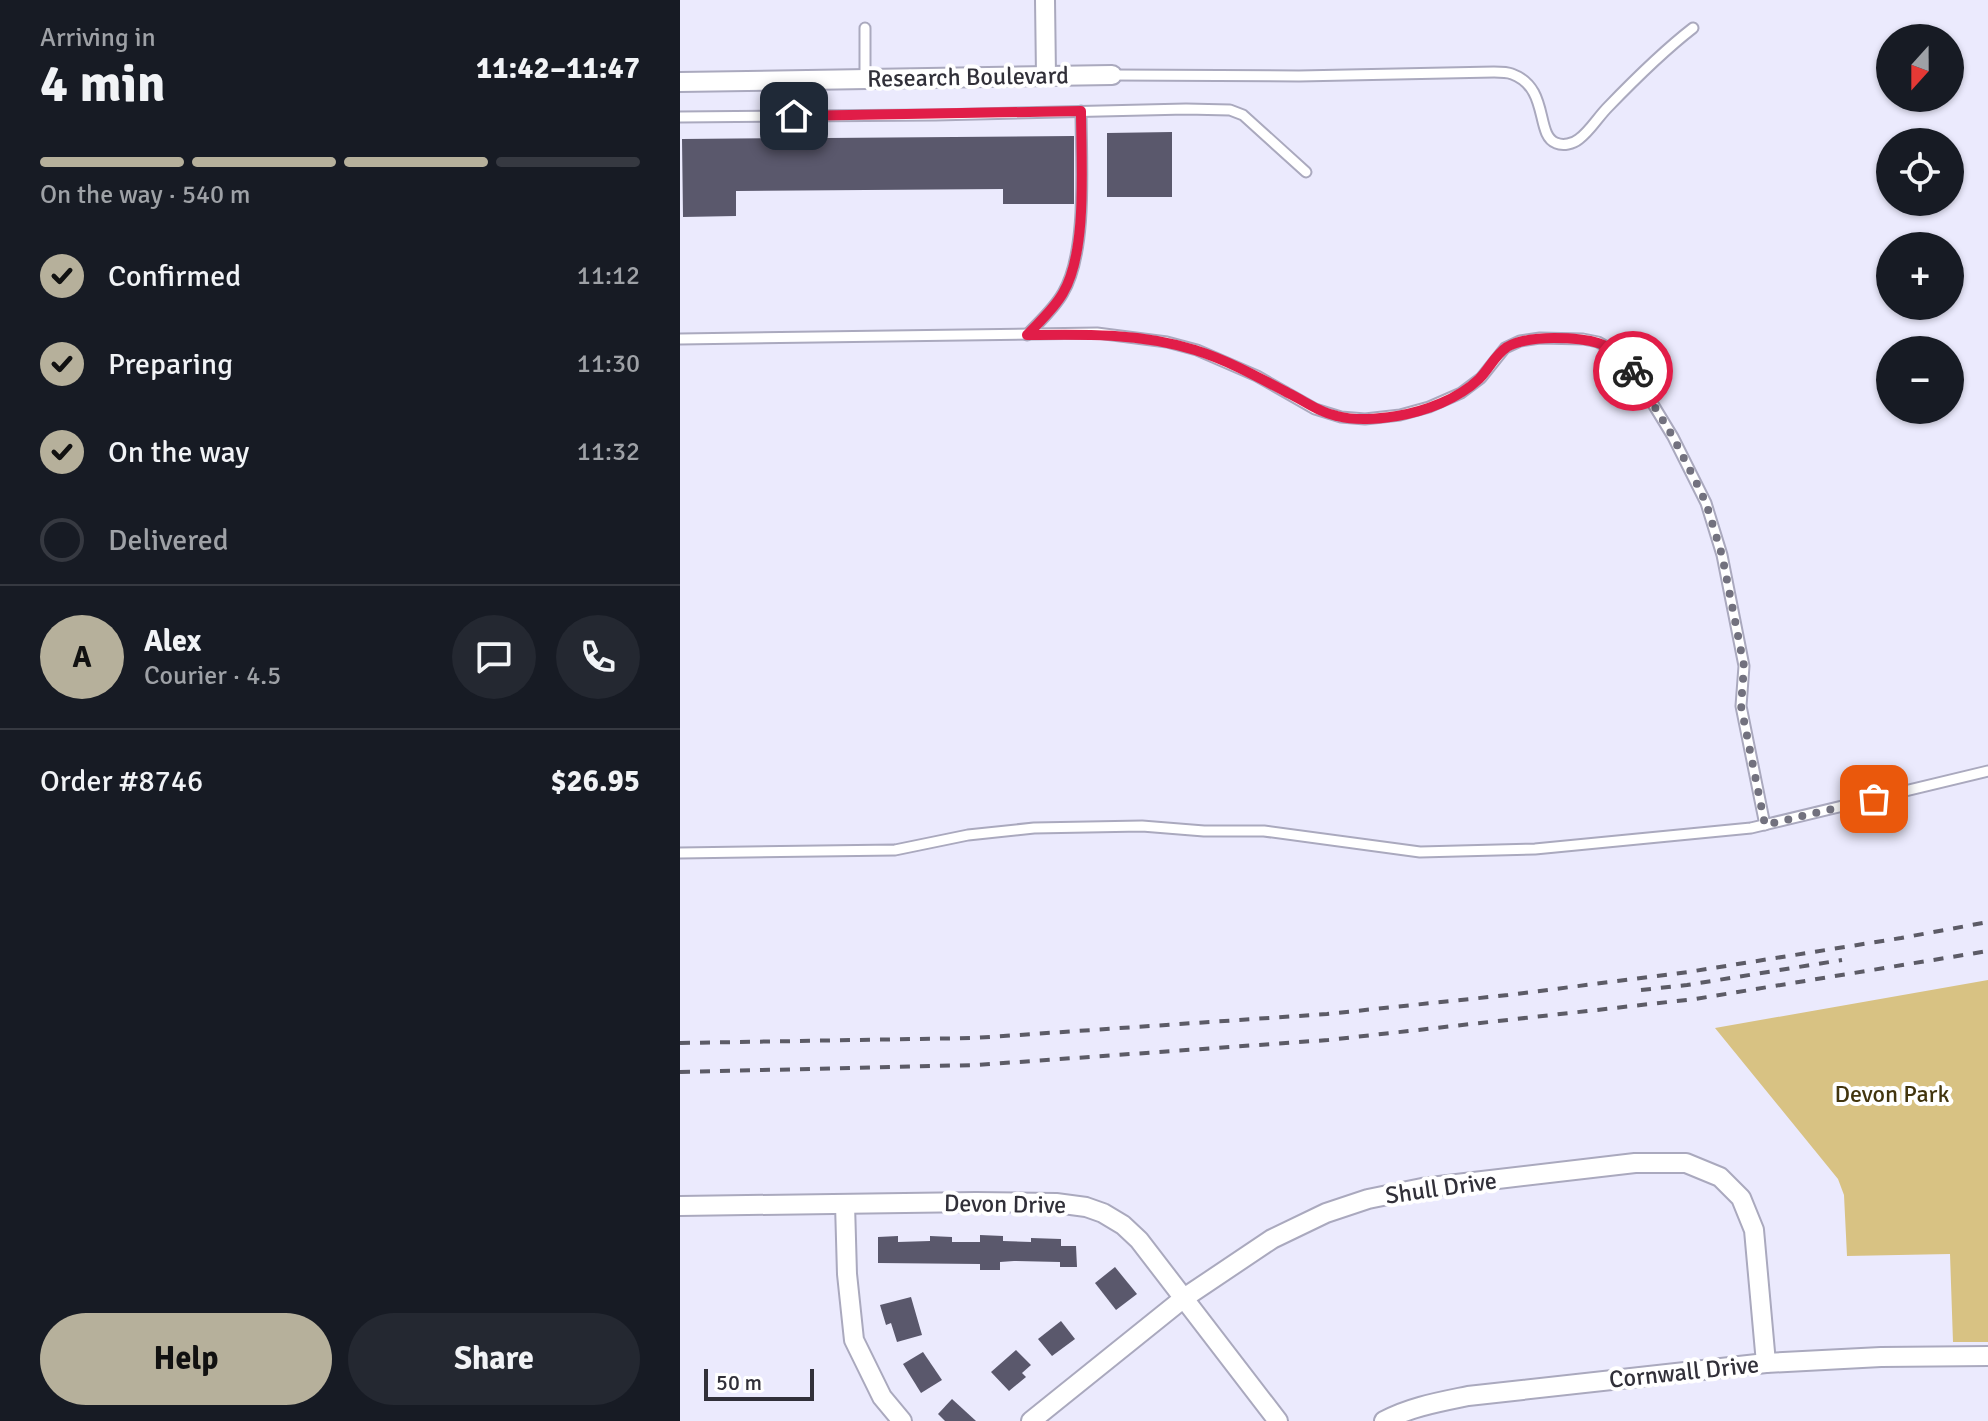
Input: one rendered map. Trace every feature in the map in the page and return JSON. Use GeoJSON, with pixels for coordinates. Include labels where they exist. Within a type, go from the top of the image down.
{"type":"FeatureCollection","features":[{"type":"Feature","properties":{"kind":"street"},"geometry":{"type":"LineString","coordinates":[[1045,0],[1046,75]]}},
{"type":"Feature","properties":{"kind":"street","name":"Research Boulevard"},"geometry":{"type":"LineString","coordinates":[[680,82],[1112,75]]}},
{"type":"Feature","properties":{"kind":"street","name":"Shull Drive"},"geometry":{"type":"LineString","coordinates":[[1031,1421],[1184,1298],[1272,1239],[1326,1213],[1368,1199],[1422,1188],[1635,1163],[1686,1163],[1720,1177],[1741,1198],[1754,1230],[1766,1363]]}},
{"type":"Feature","properties":{"kind":"street","name":"Devon Drive"},"geometry":{"type":"LineString","coordinates":[[680,1206],[1056,1203],[1103,1213],[1123,1225],[1139,1240],[1278,1421]]}},
{"type":"Feature","properties":{"kind":"street"},"geometry":{"type":"LineString","coordinates":[[845,1204],[847,1274],[854,1340],[882,1397],[902,1421]]}},
{"type":"Feature","properties":{"kind":"street","name":"Cornwall Drive"},"geometry":{"type":"LineString","coordinates":[[1384,1421],[1426,1405],[1468,1396],[1766,1363],[1988,1356]]}},
{"type":"Feature","properties":{"kind":"lane"},"geometry":{"type":"LineString","coordinates":[[865,28],[865,79]]}},
{"type":"Feature","properties":{"kind":"lane"},"geometry":{"type":"LineString","coordinates":[[1112,75],[1503,73],[1528,84],[1540,101],[1546,135],[1554,143],[1567,144],[1578,140],[1661,53],[1693,28]]}},
{"type":"Feature","properties":{"kind":"lane"},"geometry":{"type":"LineString","coordinates":[[680,117],[1230,110],[1243,115],[1306,172]]}},
{"type":"Feature","properties":{"kind":"lane"},"geometry":{"type":"LineString","coordinates":[[1027,335],[1056,304],[1071,278],[1081,198],[1081,111]]}},
{"type":"Feature","properties":{"kind":"lane"},"geometry":{"type":"LineString","coordinates":[[680,339],[1097,333],[1167,342],[1197,350],[1257,376],[1327,414],[1365,419],[1400,415],[1461,393],[1481,378],[1505,348],[1520,341],[1540,338],[1598,342],[1628,363],[1673,437],[1706,503],[1722,555],[1744,666],[1741,706],[1765,825]]}},
{"type":"Feature","properties":{"kind":"lane"},"geometry":{"type":"LineString","coordinates":[[680,853],[895,850],[968,835],[1034,828],[1142,826],[1264,831],[1420,852],[1491,851],[1717,833],[1765,825],[1988,771]]}},
{"type":"Feature","properties":{"kind":"green space","name":"Devon Park"},"geometry":{"type":"Polygon","coordinates":[[[1988,980],[1988,1342],[1953,1342],[1950,1254],[1847,1256],[1844,1195],[1838,1179],[1715,1028],[1988,980]]]}},
{"type":"Feature","properties":{"kind":"building"},"geometry":{"type":"Polygon","coordinates":[[[1172,132],[1172,197],[1107,197],[1107,133],[1172,132]]]}},
{"type":"Feature","properties":{"kind":"building"},"geometry":{"type":"Polygon","coordinates":[[[1074,136],[1074,204],[1003,204],[1003,189],[736,191],[736,216],[683,217],[682,139],[1074,136]]]}},
{"type":"Feature","properties":{"kind":"building"},"geometry":{"type":"Polygon","coordinates":[[[980,1235],[1003,1236],[1003,1241],[1061,1239],[1061,1246],[1076,1246],[1077,1267],[1060,1267],[1060,1262],[1014,1261],[1000,1262],[1000,1270],[980,1270],[980,1264],[878,1263],[878,1237],[898,1236],[898,1242],[930,1241],[930,1236],[952,1237],[952,1242],[980,1242],[980,1235]]]}},
{"type":"Feature","properties":{"kind":"building"},"geometry":{"type":"Polygon","coordinates":[[[1115,1267],[1137,1294],[1116,1310],[1095,1283],[1115,1267]]]}},
{"type":"Feature","properties":{"kind":"building"},"geometry":{"type":"Polygon","coordinates":[[[911,1297],[922,1335],[897,1342],[891,1323],[886,1325],[880,1305],[911,1297]]]}},
{"type":"Feature","properties":{"kind":"building"},"geometry":{"type":"Polygon","coordinates":[[[1061,1321],[1075,1339],[1052,1356],[1038,1339],[1061,1321]]]}},
{"type":"Feature","properties":{"kind":"building"},"geometry":{"type":"Polygon","coordinates":[[[1016,1350],[1031,1365],[1022,1373],[1026,1377],[1009,1391],[991,1372],[1016,1350]]]}},
{"type":"Feature","properties":{"kind":"building"},"geometry":{"type":"Polygon","coordinates":[[[923,1352],[942,1380],[921,1393],[903,1364],[923,1352]]]}},
{"type":"Feature","properties":{"kind":"building"},"geometry":{"type":"Polygon","coordinates":[[[952,1399],[976,1421],[945,1421],[938,1414],[952,1399]]]}},
{"type":"Feature","properties":{"kind":"railway"},"geometry":{"type":"LineString","coordinates":[[680,1043],[974,1038],[1327,1014],[1688,972],[1988,922]]}},
{"type":"Feature","properties":{"kind":"railway"},"geometry":{"type":"LineString","coordinates":[[680,1072],[976,1065],[1328,1040],[1695,999],[1988,951]]}},
{"type":"Feature","properties":{"kind":"railway"},"geometry":{"type":"LineString","coordinates":[[1641,990],[1842,960]]}},
{"type":"Feature","properties":{"kind":"way so far"},"geometry":{"type":"LineString","coordinates":[[1633,371],[1697,484],[1722,555],[1744,666],[1741,706],[1765,825],[1874,799]]}},
{"type":"Feature","properties":{"kind":"route"},"geometry":{"type":"LineString","coordinates":[[794,116],[1081,111],[1081,198],[1071,278],[1056,304],[1027,335],[1097,333],[1167,342],[1224,361],[1327,414],[1365,419],[1400,415],[1461,393],[1481,378],[1505,348],[1520,341],[1540,338],[1598,342],[1614,351],[1633,371]]}}]}
